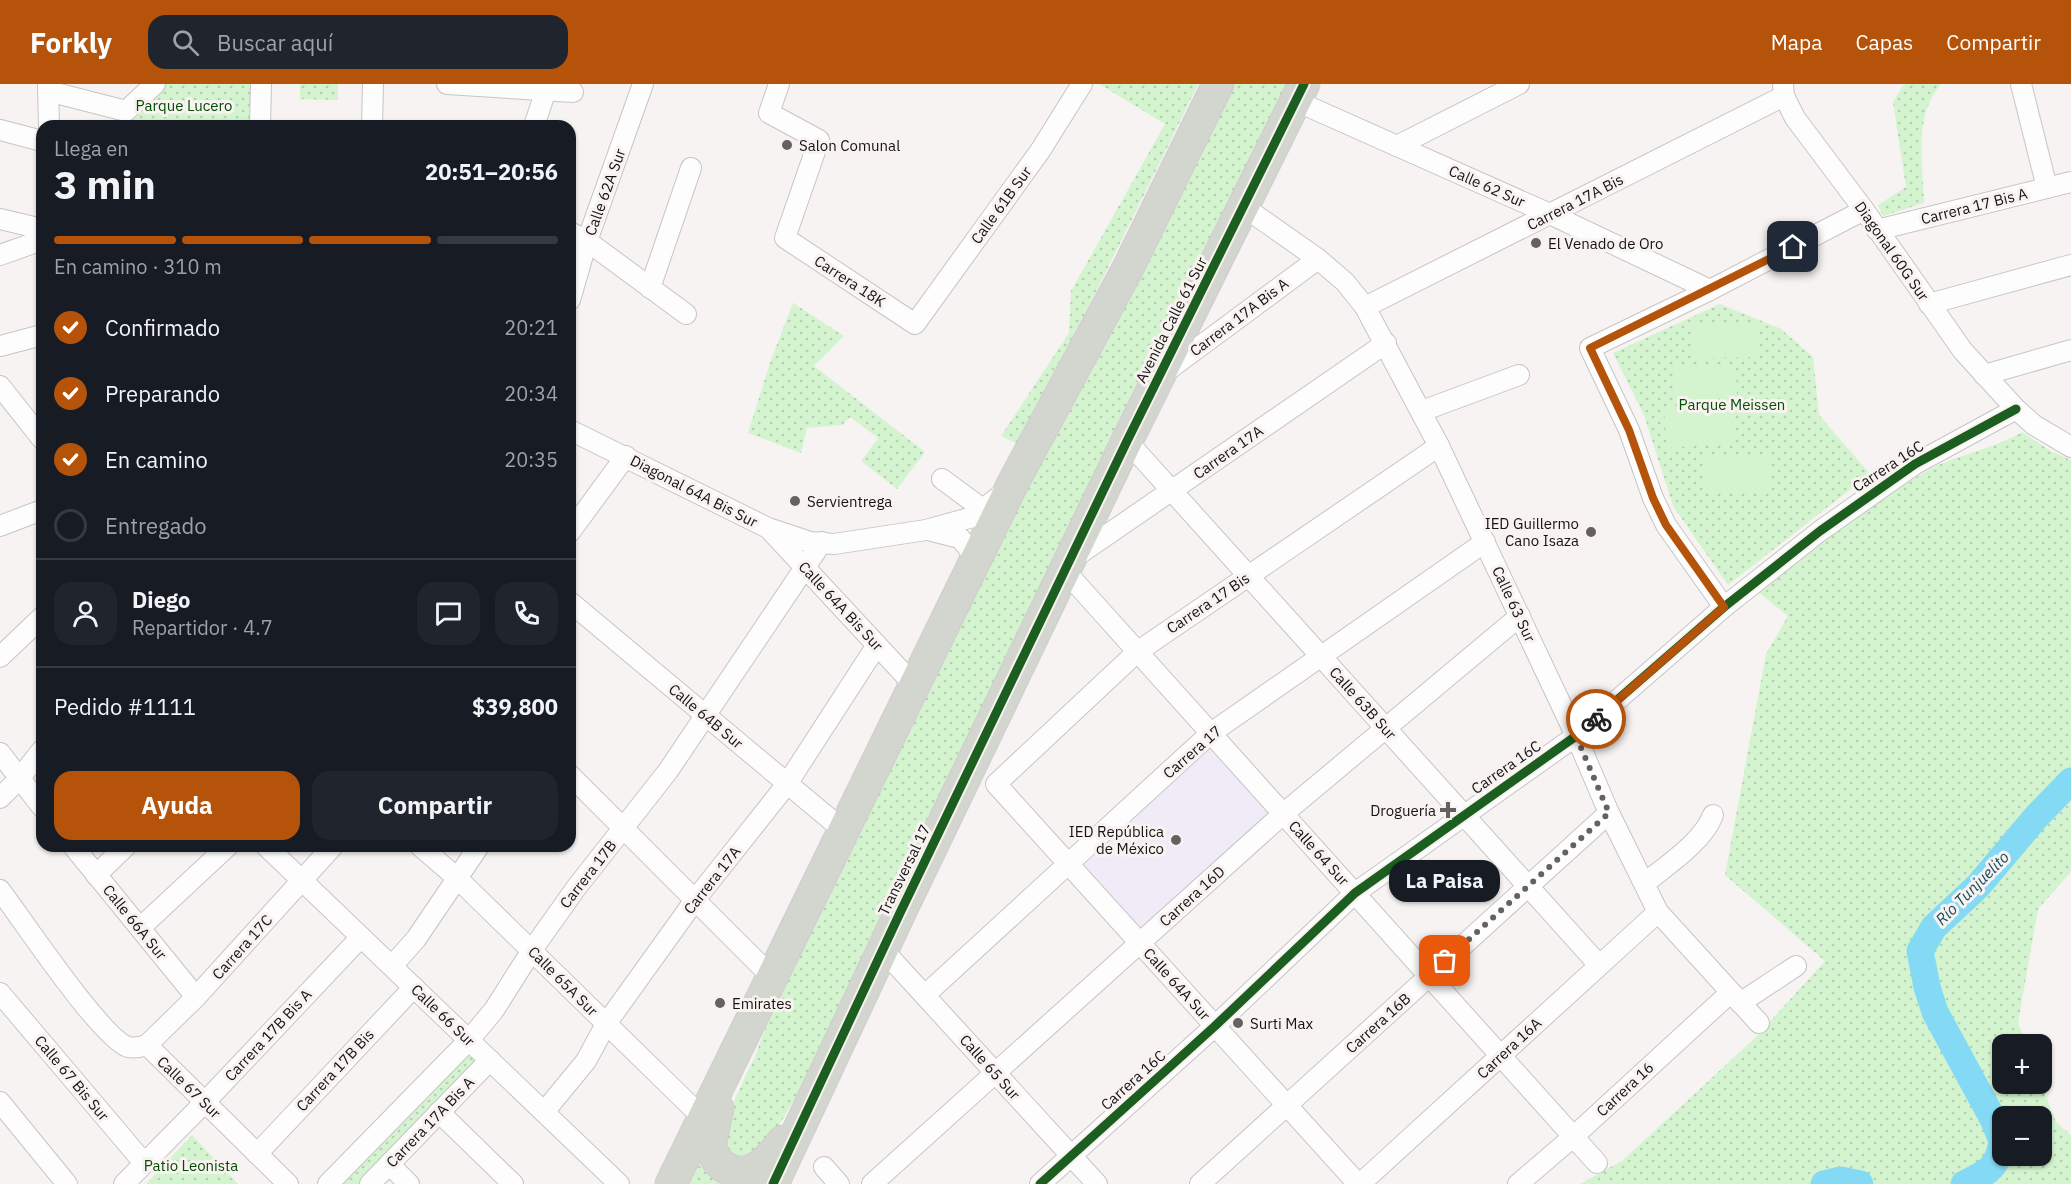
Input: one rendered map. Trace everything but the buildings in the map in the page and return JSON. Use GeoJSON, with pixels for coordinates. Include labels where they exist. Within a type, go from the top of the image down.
{"type":"FeatureCollection","features":[{"type":"Feature","properties":{"kind":"highway"},"geometry":{"type":"LineString","coordinates":[[671,1184],[1013,483],[1128,268],[1218,84]]}},
{"type":"Feature","properties":{"kind":"highway","name":"Avenida Calle 61 Sur"},"geometry":{"type":"LineString","coordinates":[[1068,566],[1127,441],[1300,93]]}},
{"type":"Feature","properties":{"kind":"highway","name":"Transversal 17"},"geometry":{"type":"LineString","coordinates":[[773,1184],[1068,566]]}},
{"type":"Feature","properties":{"kind":"highway"},"geometry":{"type":"LineString","coordinates":[[724,1079],[711,1147],[724,1168],[740,1174],[748,1173],[763,1165],[811,1104]]}},
{"type":"Feature","properties":{"kind":"street"},"geometry":{"type":"LineString","coordinates":[[49,120],[48,87],[126,111],[155,84]]}},
{"type":"Feature","properties":{"kind":"street"},"geometry":{"type":"LineString","coordinates":[[260,120],[261,84]]}},
{"type":"Feature","properties":{"kind":"street"},"geometry":{"type":"LineString","coordinates":[[372,120],[373,84]]}},
{"type":"Feature","properties":{"kind":"street"},"geometry":{"type":"LineString","coordinates":[[447,84],[519,86],[573,92]]}},
{"type":"Feature","properties":{"kind":"street","name":"Calle 62A Sur"},"geometry":{"type":"LineString","coordinates":[[576,258],[579,237],[643,84]]}},
{"type":"Feature","properties":{"kind":"street","name":"Carrera 18K"},"geometry":{"type":"LineString","coordinates":[[779,84],[770,113],[819,140],[785,238],[915,324]]}},
{"type":"Feature","properties":{"kind":"street","name":"Calle 61B Sur"},"geometry":{"type":"LineString","coordinates":[[915,324],[1040,151],[1082,84]]}},
{"type":"Feature","properties":{"kind":"street"},"geometry":{"type":"LineString","coordinates":[[1397,146],[1519,84]]}},
{"type":"Feature","properties":{"kind":"street"},"geometry":{"type":"LineString","coordinates":[[2021,84],[2047,188]]}},
{"type":"Feature","properties":{"kind":"street"},"geometry":{"type":"LineString","coordinates":[[536,120],[546,90]]}},
{"type":"Feature","properties":{"kind":"street","name":"Diagonal 60G Sur"},"geometry":{"type":"LineString","coordinates":[[1784,90],[1795,118],[1864,210],[1963,351],[2016,408]]}},
{"type":"Feature","properties":{"kind":"street","name":"Carrera 17A Bis"},"geometry":{"type":"LineString","coordinates":[[1365,307],[1550,214],[1784,90]]}},
{"type":"Feature","properties":{"kind":"street","name":"Calle 62 Sur"},"geometry":{"type":"LineString","coordinates":[[1300,93],[1397,146],[1550,214],[1710,290]]}},
{"type":"Feature","properties":{"kind":"street"},"geometry":{"type":"LineString","coordinates":[[0,130],[36,139]]}},
{"type":"Feature","properties":{"kind":"street"},"geometry":{"type":"LineString","coordinates":[[650,288],[691,168]]}},
{"type":"Feature","properties":{"kind":"street","name":"Carrera 17 Bis A"},"geometry":{"type":"LineString","coordinates":[[1877,230],[2071,182]]}},
{"type":"Feature","properties":{"kind":"street","name":"Calle 63 Sur"},"geometry":{"type":"LineString","coordinates":[[1244,207],[1318,259],[1344,282],[1365,307],[1439,446],[1576,736],[1609,813],[1658,912],[1759,1023]]}},
{"type":"Feature","properties":{"kind":"street"},"geometry":{"type":"LineString","coordinates":[[1724,607],[1666,525],[1653,498],[1629,430],[1590,348],[1710,290],[1864,210]]}},
{"type":"Feature","properties":{"kind":"street"},"geometry":{"type":"LineString","coordinates":[[0,219],[36,228]]}},
{"type":"Feature","properties":{"kind":"street"},"geometry":{"type":"LineString","coordinates":[[579,237],[686,314]]}},
{"type":"Feature","properties":{"kind":"street"},"geometry":{"type":"LineString","coordinates":[[0,255],[36,242]]}},
{"type":"Feature","properties":{"kind":"street","name":"Carrera 17A Bis A"},"geometry":{"type":"LineString","coordinates":[[1160,376],[1318,259]]}},
{"type":"Feature","properties":{"kind":"street"},"geometry":{"type":"LineString","coordinates":[[1929,304],[2071,265]]}},
{"type":"Feature","properties":{"kind":"street"},"geometry":{"type":"LineString","coordinates":[[0,346],[36,336]]}},
{"type":"Feature","properties":{"kind":"street","name":"Carrera 17A"},"geometry":{"type":"LineString","coordinates":[[1068,566],[1386,343]]}},
{"type":"Feature","properties":{"kind":"street"},"geometry":{"type":"LineString","coordinates":[[1984,375],[2071,350]]}},
{"type":"Feature","properties":{"kind":"street"},"geometry":{"type":"LineString","coordinates":[[1422,411],[1519,375]]}},
{"type":"Feature","properties":{"kind":"street"},"geometry":{"type":"LineString","coordinates":[[0,386],[36,431]]}},
{"type":"Feature","properties":{"kind":"street"},"geometry":{"type":"LineString","coordinates":[[2016,408],[2034,425],[2071,447]]}},
{"type":"Feature","properties":{"kind":"street","name":"Carrera 16C"},"geometry":{"type":"LineString","coordinates":[[1040,1184],[1215,1026],[1355,894],[1576,736],[1724,607],[1820,531],[1916,464],[2016,408]]}},
{"type":"Feature","properties":{"kind":"street","name":"Diagonal 64A Bis Sur"},"geometry":{"type":"LineString","coordinates":[[576,433],[768,528],[799,539],[834,544],[926,530]]}},
{"type":"Feature","properties":{"kind":"street","name":"Calle 63B Sur"},"geometry":{"type":"LineString","coordinates":[[1127,441],[1599,965]]}},
{"type":"Feature","properties":{"kind":"street","name":"Carrera 17 Bis"},"geometry":{"type":"LineString","coordinates":[[996,784],[1137,651],[1439,446]]}},
{"type":"Feature","properties":{"kind":"street"},"geometry":{"type":"LineString","coordinates":[[576,524],[626,456]]}},
{"type":"Feature","properties":{"kind":"street"},"geometry":{"type":"LineString","coordinates":[[942,479],[984,510]]}},
{"type":"Feature","properties":{"kind":"street"},"geometry":{"type":"LineString","coordinates":[[926,530],[960,522],[984,510],[1013,483]]}},
{"type":"Feature","properties":{"kind":"street"},"geometry":{"type":"LineString","coordinates":[[0,526],[36,512]]}},
{"type":"Feature","properties":{"kind":"street","name":"Calle 64A Bis Sur"},"geometry":{"type":"LineString","coordinates":[[768,528],[914,685]]}},
{"type":"Feature","properties":{"kind":"street"},"geometry":{"type":"LineString","coordinates":[[926,530],[952,534],[960,538],[976,558]]}},
{"type":"Feature","properties":{"kind":"street","name":"Carrera 17B"},"geometry":{"type":"LineString","coordinates":[[328,1184],[469,1040],[494,1010],[532,950],[576,888],[669,771],[822,542]]}},
{"type":"Feature","properties":{"kind":"street","name":"Carrera 17"},"geometry":{"type":"LineString","coordinates":[[925,995],[1210,733],[1485,542]]}},
{"type":"Feature","properties":{"kind":"street","name":"Calle 64 Sur"},"geometry":{"type":"LineString","coordinates":[[1068,566],[1137,651],[1597,1163]]}},
{"type":"Feature","properties":{"kind":"street","name":"Calle 64B Sur"},"geometry":{"type":"LineString","coordinates":[[576,607],[843,830]]}},
{"type":"Feature","properties":{"kind":"street","name":"Carrera 16D"},"geometry":{"type":"LineString","coordinates":[[872,1184],[1283,814],[1520,616]]}},
{"type":"Feature","properties":{"kind":"street"},"geometry":{"type":"LineString","coordinates":[[0,657],[36,623]]}},
{"type":"Feature","properties":{"kind":"street","name":"Carrera 17A"},"geometry":{"type":"LineString","coordinates":[[544,1112],[586,1061],[606,1024],[695,900],[787,784],[877,645]]}},
{"type":"Feature","properties":{"kind":"street"},"geometry":{"type":"LineString","coordinates":[[0,753],[36,800]]}},
{"type":"Feature","properties":{"kind":"street"},"geometry":{"type":"LineString","coordinates":[[0,798],[36,758]]}},
{"type":"Feature","properties":{"kind":"street"},"geometry":{"type":"LineString","coordinates":[[576,780],[772,977]]}},
{"type":"Feature","properties":{"kind":"street","name":"Calle 64A Sur"},"geometry":{"type":"LineString","coordinates":[[996,784],[1359,1184]]}},
{"type":"Feature","properties":{"kind":"street","name":"Carrera 16B"},"geometry":{"type":"LineString","coordinates":[[1200,1184],[1609,813]]}},
{"type":"Feature","properties":{"kind":"street"},"geometry":{"type":"LineString","coordinates":[[1645,883],[1700,836],[1709,826],[1713,815]]}},
{"type":"Feature","properties":{"kind":"street","name":"Calle 66A Sur"},"geometry":{"type":"LineString","coordinates":[[78,852],[196,997]]}},
{"type":"Feature","properties":{"kind":"street"},"geometry":{"type":"LineString","coordinates":[[96,874],[120,852]]}},
{"type":"Feature","properties":{"kind":"street"},"geometry":{"type":"LineString","coordinates":[[140,928],[222,852]]}},
{"type":"Feature","properties":{"kind":"street","name":"Calle 66 Sur"},"geometry":{"type":"LineString","coordinates":[[272,852],[619,1184]]}},
{"type":"Feature","properties":{"kind":"street","name":"Carrera 17C"},"geometry":{"type":"LineString","coordinates":[[147,1046],[196,997],[328,852]]}},
{"type":"Feature","properties":{"kind":"street","name":"Calle 65A Sur"},"geometry":{"type":"LineString","coordinates":[[427,852],[532,950],[704,1118]]}},
{"type":"Feature","properties":{"kind":"street"},"geometry":{"type":"LineString","coordinates":[[392,966],[416,939],[475,852]]}},
{"type":"Feature","properties":{"kind":"street","name":"Calle 67 Sur"},"geometry":{"type":"LineString","coordinates":[[0,890],[92,1014],[128,1047],[147,1046],[288,1184]]}},
{"type":"Feature","properties":{"kind":"street","name":"Carrera 16A"},"geometry":{"type":"LineString","coordinates":[[1359,1184],[1658,912]]}},
{"type":"Feature","properties":{"kind":"street","name":"Carrera 17B Bis A"},"geometry":{"type":"LineString","coordinates":[[124,1184],[361,937]]}},
{"type":"Feature","properties":{"kind":"street","name":"Calle 65 Sur"},"geometry":{"type":"LineString","coordinates":[[883,950],[1097,1184]]}},
{"type":"Feature","properties":{"kind":"street","name":"Carrera 16"},"geometry":{"type":"LineString","coordinates":[[1518,1184],[1735,998],[1796,966]]}},
{"type":"Feature","properties":{"kind":"street","name":"Carrera 17B Bis"},"geometry":{"type":"LineString","coordinates":[[257,1154],[414,987]]}},
{"type":"Feature","properties":{"kind":"street","name":"Calle 67 Bis Sur"},"geometry":{"type":"LineString","coordinates":[[0,993],[144,1163]]}},
{"type":"Feature","properties":{"kind":"street","name":"Carrera 17A Bis A"},"geometry":{"type":"LineString","coordinates":[[370,1184],[490,1060]]}},
{"type":"Feature","properties":{"kind":"street"},"geometry":{"type":"LineString","coordinates":[[0,1102],[67,1184]]}},
{"type":"Feature","properties":{"kind":"street"},"geometry":{"type":"LineString","coordinates":[[439,1112],[513,1184]]}},
{"type":"Feature","properties":{"kind":"street"},"geometry":{"type":"LineString","coordinates":[[389,1164],[409,1184]]}},
{"type":"Feature","properties":{"kind":"street"},"geometry":{"type":"LineString","coordinates":[[824,1167],[839,1184]]}},
{"type":"Feature","properties":{"kind":"shaded area","name":"IED República de México"},"geometry":{"type":"Polygon","coordinates":[[[1210,749],[1270,814],[1142,932],[1082,867],[1210,749]]]}},
{"type":"Feature","properties":{"kind":"green space","name":"Parque Lucero"},"geometry":{"type":"Polygon","coordinates":[[[151,84],[252,84],[252,120],[121,120],[151,84]]]}},
{"type":"Feature","properties":{"kind":"green space"},"geometry":{"type":"Polygon","coordinates":[[[300,84],[338,84],[338,100],[300,99],[300,84]]]}},
{"type":"Feature","properties":{"kind":"green space"},"geometry":{"type":"Polygon","coordinates":[[[1099,84],[1198,84],[1020,445],[1001,436],[1069,333],[1071,291],[1165,124],[1099,84]]]}},
{"type":"Feature","properties":{"kind":"green space"},"geometry":{"type":"Polygon","coordinates":[[[1231,84],[1292,84],[822,1060],[803,1085],[768,1144],[744,1162],[724,1149],[728,1114],[756,1054],[773,1007],[891,756],[1231,84]]]}},
{"type":"Feature","properties":{"kind":"green space"},"geometry":{"type":"Polygon","coordinates":[[[1904,84],[1941,84],[1926,110],[1923,125],[1924,203],[1883,216],[1878,205],[1906,187],[1893,102],[1904,84]]]}},
{"type":"Feature","properties":{"kind":"green space"},"geometry":{"type":"Polygon","coordinates":[[[793,303],[844,336],[814,366],[925,452],[897,489],[861,461],[878,438],[850,417],[842,425],[807,428],[801,453],[748,433],[771,360],[793,303]]]}},
{"type":"Feature","properties":{"kind":"green space","name":"Parque Meissen"},"geometry":{"type":"Polygon","coordinates":[[[1720,304],[1781,329],[1813,357],[1819,415],[1870,474],[1728,585],[1673,506],[1644,415],[1613,353],[1720,304]]]}},
{"type":"Feature","properties":{"kind":"green space"},"geometry":{"type":"Polygon","coordinates":[[[1757,325],[1758,357],[1692,358],[1691,326],[1757,325]]]}},
{"type":"Feature","properties":{"kind":"green space"},"geometry":{"type":"Polygon","coordinates":[[[1736,365],[1737,398],[1674,400],[1673,367],[1736,365]]]}},
{"type":"Feature","properties":{"kind":"green space"},"geometry":{"type":"Polygon","coordinates":[[[1731,405],[1734,443],[1667,448],[1664,410],[1731,405]]]}},
{"type":"Feature","properties":{"kind":"green space"},"geometry":{"type":"Polygon","coordinates":[[[2022,432],[2052,452],[2071,460],[2071,872],[2038,909],[2018,1023],[2023,1034],[1992,1034],[1992,1094],[2045,1094],[2050,1106],[1992,1106],[1992,1166],[2052,1166],[2052,1112],[2056,1122],[2071,1135],[2071,1184],[1580,1184],[1622,1161],[1756,1037],[1825,961],[1725,875],[1766,654],[1788,616],[1758,592],[1839,529],[1903,485],[1937,466],[2022,432]]]}},
{"type":"Feature","properties":{"kind":"green space"},"geometry":{"type":"Polygon","coordinates":[[[1770,456],[1771,490],[1706,492],[1706,457],[1770,456]]]}},
{"type":"Feature","properties":{"kind":"green space"},"geometry":{"type":"Polygon","coordinates":[[[466,1053],[478,1064],[361,1184],[338,1184],[466,1053]]]}},
{"type":"Feature","properties":{"kind":"green space","name":"Patio Leonista"},"geometry":{"type":"Polygon","coordinates":[[[192,1135],[238,1184],[146,1184],[192,1135]]]}},
{"type":"Feature","properties":{"kind":"green space"},"geometry":{"type":"Polygon","coordinates":[[[696,1160],[709,1176],[722,1184],[684,1184],[696,1160]]]}},
{"type":"Feature","properties":{"kind":"waterway","name":"Río Tunjuelito"},"geometry":{"type":"LineString","coordinates":[[1992,1117],[1935,1012],[1920,951],[1934,927],[1978,886],[2037,816],[2071,781]]}},
{"type":"Feature","properties":{"kind":"waterway","name":"Río Tunjuelito"},"geometry":{"type":"LineString","coordinates":[[1964,1184],[1992,1166]]}},
{"type":"Feature","properties":{"kind":"waterway","name":"Río Tunjuelito"},"geometry":{"type":"LineString","coordinates":[[1824,1184],[1841,1180],[1860,1184]]}},
{"type":"Feature","properties":{"kind":"cycle path"},"geometry":{"type":"LineString","coordinates":[[773,1184],[899,915],[1127,441],[1304,84]]}},
{"type":"Feature","properties":{"kind":"cycle path"},"geometry":{"type":"LineString","coordinates":[[1040,1184],[1215,1026],[1355,893],[1576,736],[1724,607],[1820,531],[1915,464],[2016,409]]}},
{"type":"Feature","properties":{"kind":"way so far"},"geometry":{"type":"LineString","coordinates":[[1445,961],[1609,813],[1576,736],[1596,719]]}},
{"type":"Feature","properties":{"kind":"place","name":"Salon Comunal"},"geometry":{"type":"Point","coordinates":[787,145]}},
{"type":"Feature","properties":{"kind":"place","name":"El Venado de Oro"},"geometry":{"type":"Point","coordinates":[1536,243]}},
{"type":"Feature","properties":{"kind":"place","name":"Servientrega"},"geometry":{"type":"Point","coordinates":[795,501]}},
{"type":"Feature","properties":{"kind":"place","name":"IED Guillermo Cano Isaza"},"geometry":{"type":"Point","coordinates":[1591,532]}},
{"type":"Feature","properties":{"kind":"place","name":"Droguería"},"geometry":{"type":"Point","coordinates":[1448,810]}},
{"type":"Feature","properties":{"kind":"place","name":"IED República de México"},"geometry":{"type":"Point","coordinates":[1176,840]}},
{"type":"Feature","properties":{"kind":"place","name":"La Paisa"},"geometry":{"type":"Point","coordinates":[1445,961]}},
{"type":"Feature","properties":{"kind":"place","name":"Emirates"},"geometry":{"type":"Point","coordinates":[720,1003]}},
{"type":"Feature","properties":{"kind":"place","name":"Surti Max"},"geometry":{"type":"Point","coordinates":[1238,1023]}},
{"type":"Feature","properties":{"kind":"route"},"geometry":{"type":"LineString","coordinates":[[1596,719],[1724,607],[1666,525],[1653,498],[1629,430],[1590,348],[1793,247]]}}]}
